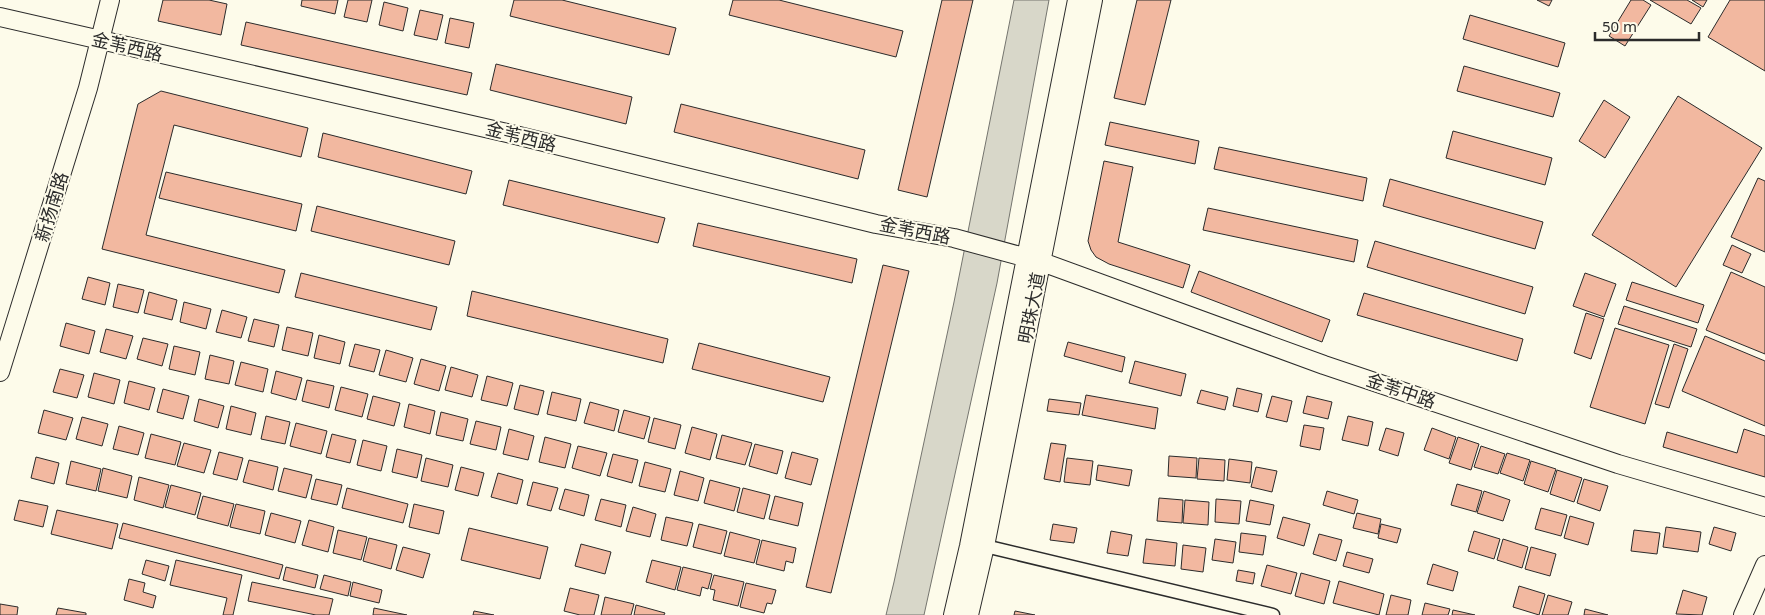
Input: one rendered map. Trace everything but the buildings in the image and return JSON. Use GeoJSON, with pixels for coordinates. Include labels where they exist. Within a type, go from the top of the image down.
{"type":"FeatureCollection","features":[{"type":"Feature","properties":{"kind":"street","name":"新扬南路"},"geometry":{"type":"LineString","coordinates":[[0,372],[88,88],[110,0]]}},
{"type":"Feature","properties":{"kind":"street","name":"明珠大道"},"geometry":{"type":"LineString","coordinates":[[954,615],[1077,0]]}},
{"type":"Feature","properties":{"kind":"street","name":"明珠大道"},"geometry":{"type":"LineString","coordinates":[[969,615],[985,546],[1026,257],[1092,0]]}},
{"type":"Feature","properties":{"kind":"street","name":"金苇西路"},"geometry":{"type":"LineString","coordinates":[[0,17],[507,133],[876,224],[954,238],[1026,257]]}},
{"type":"Feature","properties":{"kind":"street","name":"金苇中路"},"geometry":{"type":"LineString","coordinates":[[1026,257],[1351,374],[1618,464],[1765,507]]}},
{"type":"Feature","properties":{"kind":"street"},"geometry":{"type":"LineString","coordinates":[[985,546],[1273,615]]}},
{"type":"Feature","properties":{"kind":"street"},"geometry":{"type":"LineString","coordinates":[[1743,615],[1765,565]]}},
{"type":"Feature","properties":{"kind":"shaded area"},"geometry":{"type":"Polygon","coordinates":[[[1014,0],[1049,0],[997,283],[924,615],[886,615],[954,302],[1014,0]]]}}]}
